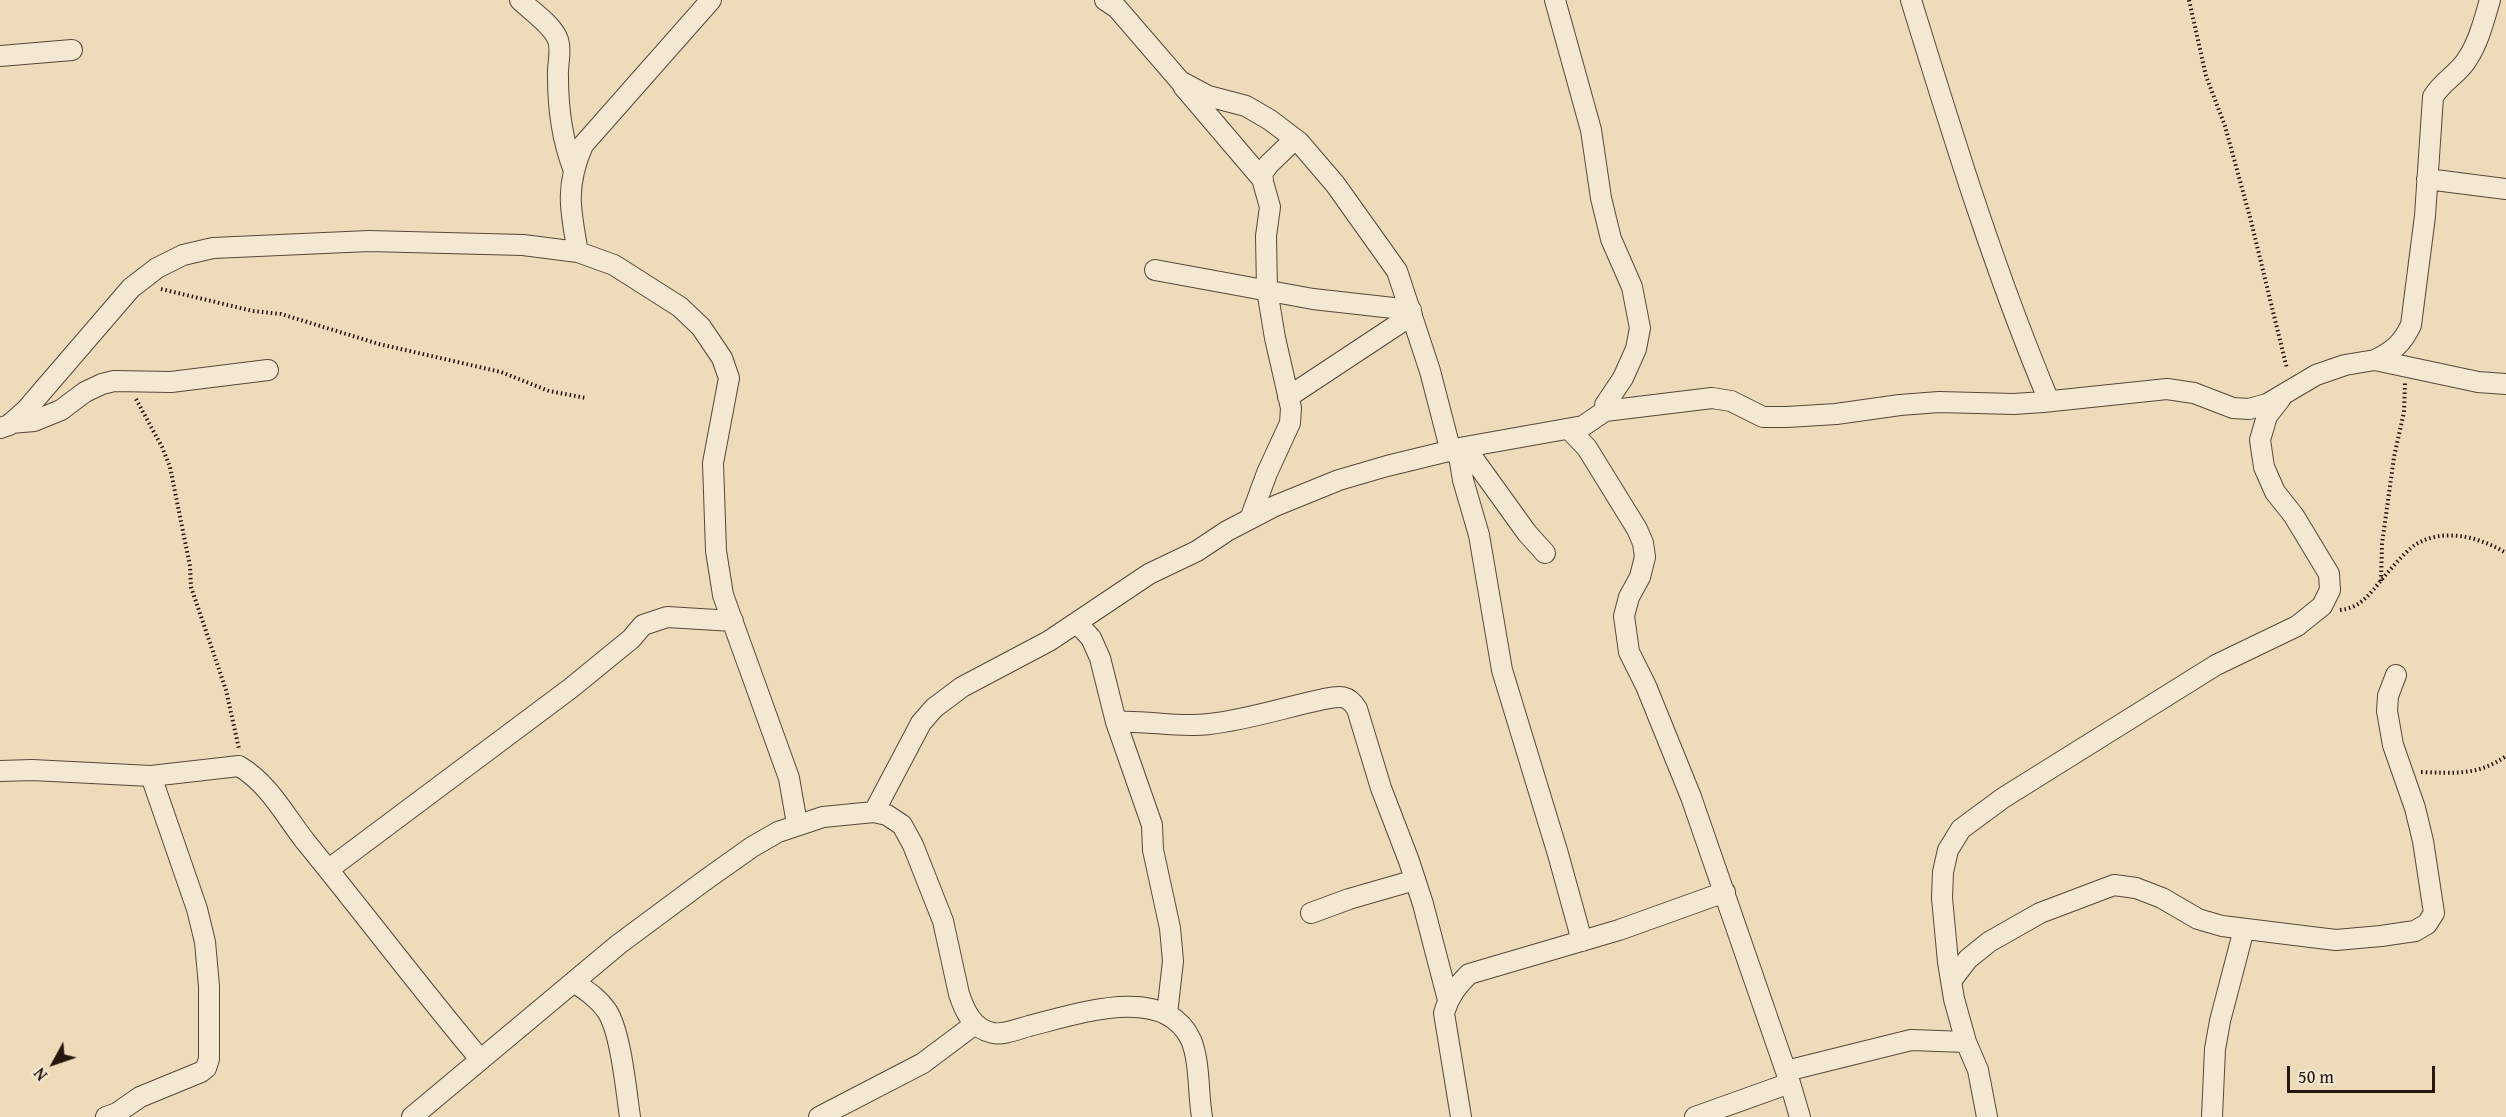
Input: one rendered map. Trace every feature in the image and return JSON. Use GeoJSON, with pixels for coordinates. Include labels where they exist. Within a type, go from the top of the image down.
{"type":"FeatureCollection","features":[{"type":"Feature","properties":{"kind":"street"},"geometry":{"type":"LineString","coordinates":[[520,0],[545,23],[558,40],[562,125],[565,146],[573,168]]}},
{"type":"Feature","properties":{"kind":"street"},"geometry":{"type":"LineString","coordinates":[[578,252],[570,199],[573,168],[583,146],[711,0]]}},
{"type":"Feature","properties":{"kind":"street"},"geometry":{"type":"LineString","coordinates":[[1105,0],[1118,8],[1263,180]]}},
{"type":"Feature","properties":{"kind":"street"},"geometry":{"type":"LineString","coordinates":[[1555,0],[1591,130],[1605,218],[1611,239],[1632,287],[1640,328],[1636,349],[1623,378],[1605,405],[1605,411]]}},
{"type":"Feature","properties":{"kind":"street"},"geometry":{"type":"LineString","coordinates":[[1911,0],[1986,240],[2016,323],[2049,401]]}},
{"type":"Feature","properties":{"kind":"street"},"geometry":{"type":"LineString","coordinates":[[874,812],[921,723],[934,708],[962,687],[1049,641],[1149,574],[1189,555],[1275,506],[1339,480],[1458,450],[1583,426],[1605,411],[1712,398],[1731,401],[1763,417],[1836,414],[1939,402],[2014,404],[2167,389],[2194,393],[2233,408],[2249,409],[2267,404],[2287,394],[2316,375],[2345,365],[2375,360],[2393,351],[2404,339],[2411,325],[2426,216],[2433,97],[2439,85],[2468,60],[2490,0]]}},
{"type":"Feature","properties":{"kind":"street"},"geometry":{"type":"LineString","coordinates":[[0,56],[72,50]]}},
{"type":"Feature","properties":{"kind":"street"},"geometry":{"type":"LineString","coordinates":[[1179,80],[1208,96],[1246,106],[1295,139],[1317,161],[1366,226],[1396,271],[1458,450],[1463,480],[1479,535],[1502,670],[1582,941]]}},
{"type":"Feature","properties":{"kind":"street"},"geometry":{"type":"LineString","coordinates":[[1250,519],[1267,473],[1290,423],[1291,408],[1267,290],[1266,236],[1270,207],[1263,171],[1295,139]]}},
{"type":"Feature","properties":{"kind":"street"},"geometry":{"type":"LineString","coordinates":[[2427,179],[2506,189]]}},
{"type":"Feature","properties":{"kind":"street"},"geometry":{"type":"LineString","coordinates":[[6,426],[26,410],[136,284],[157,268],[183,255],[213,248],[369,241],[523,245],[578,252],[614,265],[680,307],[701,327],[722,358],[729,378],[713,463],[716,551],[723,596],[734,621],[789,778],[797,824]]}},
{"type":"Feature","properties":{"kind":"street"},"geometry":{"type":"LineString","coordinates":[[1155,270],[1313,298],[1412,312]]}},
{"type":"Feature","properties":{"kind":"street"},"geometry":{"type":"LineString","coordinates":[[1288,397],[1412,312]]}},
{"type":"Feature","properties":{"kind":"street"},"geometry":{"type":"LineString","coordinates":[[2375,360],[2478,382],[2506,384]]}},
{"type":"Feature","properties":{"kind":"street"},"geometry":{"type":"LineString","coordinates":[[6,426],[34,421],[61,410],[85,392],[102,384],[171,382],[268,370]]}},
{"type":"Feature","properties":{"kind":"street"},"geometry":{"type":"LineString","coordinates":[[1987,1117],[1978,1071],[1966,1042],[1951,981],[1942,898],[1943,872],[1948,850],[1961,829],[2003,798],[2216,665],[2297,626],[2322,606],[2330,590],[2329,574],[2294,516],[2275,492],[2264,467],[2260,440],[2267,416],[2287,394]]}},
{"type":"Feature","properties":{"kind":"street"},"geometry":{"type":"LineString","coordinates":[[1569,429],[1587,448],[1624,506],[1643,543],[1645,557],[1641,577],[1629,597],[1624,616],[1629,652],[1646,686],[1691,796],[1800,1117]]}},
{"type":"Feature","properties":{"kind":"street"},"geometry":{"type":"LineString","coordinates":[[1458,450],[1545,553]]}},
{"type":"Feature","properties":{"kind":"street"},"geometry":{"type":"LineString","coordinates":[[329,869],[571,688],[631,639],[643,625],[667,617],[734,621]]}},
{"type":"Feature","properties":{"kind":"street"},"geometry":{"type":"LineString","coordinates":[[1077,623],[1091,638],[1098,652],[1116,722],[1152,825],[1157,874],[1170,928],[1173,961],[1167,1014]]}},
{"type":"Feature","properties":{"kind":"street"},"geometry":{"type":"LineString","coordinates":[[1951,981],[1968,959],[1989,942],[2040,913],[2114,885],[2136,888],[2162,898],[2198,919],[2244,929],[2336,940],[2415,931],[2427,924],[2433,913],[2432,893],[2415,808],[2393,745],[2387,711],[2388,696],[2396,675]]}},
{"type":"Feature","properties":{"kind":"street"},"geometry":{"type":"LineString","coordinates":[[1116,722],[1141,720],[1175,726],[1210,724],[1323,699],[1341,696],[1352,700],[1415,880],[1448,1000]]}},
{"type":"Feature","properties":{"kind":"street"},"geometry":{"type":"LineString","coordinates":[[0,771],[32,770],[151,776],[239,766],[261,781],[436,1007],[480,1059]]}},
{"type":"Feature","properties":{"kind":"street"},"geometry":{"type":"LineString","coordinates":[[106,1117],[117,1113],[140,1097],[201,1072],[206,1068],[209,1059],[209,986],[205,942],[197,909],[151,776]]}},
{"type":"Feature","properties":{"kind":"street"},"geometry":{"type":"LineString","coordinates":[[412,1117],[619,944],[752,847],[797,824],[823,817],[874,812],[887,815],[903,825],[913,845],[943,921],[959,994],[975,1024],[997,1034],[1124,1006],[1147,1006],[1167,1014],[1179,1024],[1192,1042],[1202,1117]]}},
{"type":"Feature","properties":{"kind":"street"},"geometry":{"type":"LineString","coordinates":[[1311,912],[1415,880]]}},
{"type":"Feature","properties":{"kind":"street"},"geometry":{"type":"LineString","coordinates":[[1461,1117],[1444,1013],[1448,1000],[1469,974],[1619,930],[1725,892]]}},
{"type":"Feature","properties":{"kind":"street"},"geometry":{"type":"LineString","coordinates":[[2212,1117],[2215,1049],[2244,929]]}},
{"type":"Feature","properties":{"kind":"street"},"geometry":{"type":"LineString","coordinates":[[574,983],[597,998],[608,1012],[620,1058],[630,1117]]}},
{"type":"Feature","properties":{"kind":"street"},"geometry":{"type":"LineString","coordinates":[[819,1117],[923,1063],[975,1024]]}},
{"type":"Feature","properties":{"kind":"street"},"geometry":{"type":"LineString","coordinates":[[1695,1117],[1788,1077],[1911,1040],[1966,1042]]}},
{"type":"Feature","properties":{"kind":"path"},"geometry":{"type":"LineString","coordinates":[[2188,0],[2206,76],[2225,126],[2267,279],[2284,351],[2287,394]]}},
{"type":"Feature","properties":{"kind":"path"},"geometry":{"type":"LineString","coordinates":[[136,284],[253,311],[281,314],[379,344],[501,372],[549,391],[586,398]]}},
{"type":"Feature","properties":{"kind":"path"},"geometry":{"type":"LineString","coordinates":[[2381,582],[2382,544],[2394,457],[2404,412],[2406,365]]}},
{"type":"Feature","properties":{"kind":"path"},"geometry":{"type":"LineString","coordinates":[[128,382],[170,467],[190,566],[191,587],[233,716],[239,766]]}},
{"type":"Feature","properties":{"kind":"path"},"geometry":{"type":"LineString","coordinates":[[2313,615],[2346,609],[2363,602],[2414,545],[2444,534],[2492,545],[2506,553]]}},
{"type":"Feature","properties":{"kind":"path"},"geometry":{"type":"LineString","coordinates":[[2403,772],[2478,771],[2492,766],[2506,756]]}}]}
